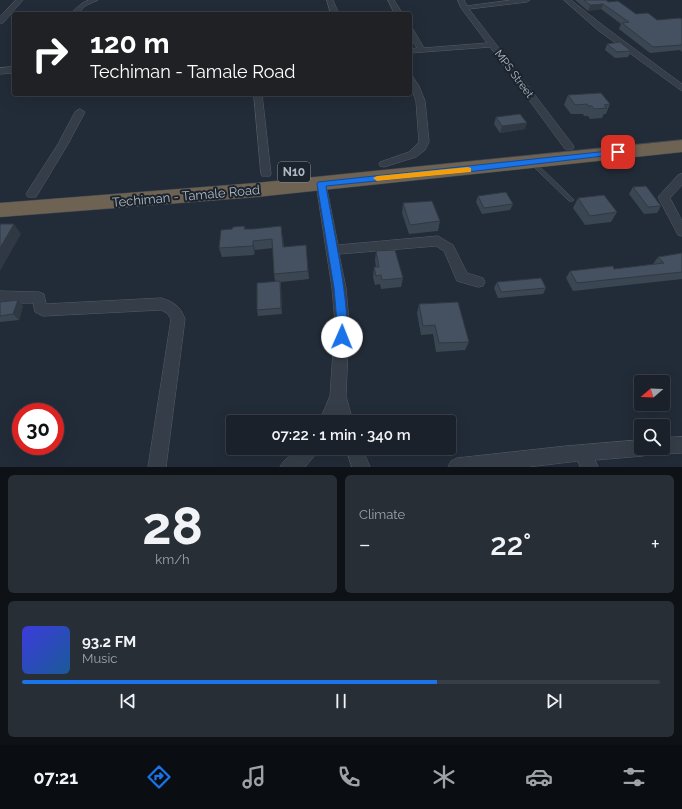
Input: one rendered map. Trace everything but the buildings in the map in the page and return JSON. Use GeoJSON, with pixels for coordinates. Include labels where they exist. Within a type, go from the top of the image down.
{"type":"FeatureCollection","features":[{"type":"Feature","properties":{"kind":"highway","name":"Techiman - Tamale Road"},"geometry":{"type":"LineString","coordinates":[[0,195],[120,188],[266,174],[320,177],[384,164],[569,147],[681,146]]}},
{"type":"Feature","properties":{"kind":"highway","name":"Techiman - Tamale Road"},"geometry":{"type":"LineString","coordinates":[[0,210],[120,202],[320,177],[533,163],[681,146]]}},
{"type":"Feature","properties":{"kind":"street"},"geometry":{"type":"LineString","coordinates":[[0,21],[20,0]]}},
{"type":"Feature","properties":{"kind":"street"},"geometry":{"type":"LineString","coordinates":[[76,12],[83,5],[95,0]]}},
{"type":"Feature","properties":{"kind":"street"},"geometry":{"type":"LineString","coordinates":[[330,0],[334,12]]}},
{"type":"Feature","properties":{"kind":"street"},"geometry":{"type":"LineString","coordinates":[[391,0],[398,12]]}},
{"type":"Feature","properties":{"kind":"street","name":"MPS Street"},"geometry":{"type":"LineString","coordinates":[[461,0],[464,8],[569,147]]}},
{"type":"Feature","properties":{"kind":"street"},"geometry":{"type":"LineString","coordinates":[[464,8],[527,0]]}},
{"type":"Feature","properties":{"kind":"street"},"geometry":{"type":"LineString","coordinates":[[567,0],[602,29],[682,88]]}},
{"type":"Feature","properties":{"kind":"street"},"geometry":{"type":"LineString","coordinates":[[412,34],[422,50]]}},
{"type":"Feature","properties":{"kind":"street"},"geometry":{"type":"LineString","coordinates":[[412,51],[492,45]]}},
{"type":"Feature","properties":{"kind":"street"},"geometry":{"type":"LineString","coordinates":[[0,71],[12,70]]}},
{"type":"Feature","properties":{"kind":"street"},"geometry":{"type":"LineString","coordinates":[[384,164],[413,155],[421,149],[424,142],[420,95],[417,86],[412,81]]}},
{"type":"Feature","properties":{"kind":"street"},"geometry":{"type":"LineString","coordinates":[[258,96],[266,174]]}},
{"type":"Feature","properties":{"kind":"street"},"geometry":{"type":"LineString","coordinates":[[32,194],[63,144],[80,112]]}},
{"type":"Feature","properties":{"kind":"street"},"geometry":{"type":"LineString","coordinates":[[320,177],[342,322],[338,396],[343,415]]}},
{"type":"Feature","properties":{"kind":"street"},"geometry":{"type":"LineString","coordinates":[[682,178],[664,197],[682,232]]}},
{"type":"Feature","properties":{"kind":"street"},"geometry":{"type":"LineString","coordinates":[[332,250],[426,240],[438,241],[449,248],[462,276],[478,282]]}},
{"type":"Feature","properties":{"kind":"street"},"geometry":{"type":"LineString","coordinates":[[0,297],[39,298],[40,308],[43,310],[161,304],[171,307],[175,311],[178,319],[157,467]]}},
{"type":"Feature","properties":{"kind":"street"},"geometry":{"type":"LineString","coordinates":[[330,415],[338,396]]}},
{"type":"Feature","properties":{"kind":"street"},"geometry":{"type":"LineString","coordinates":[[670,446],[682,445]]}},
{"type":"Feature","properties":{"kind":"street"},"geometry":{"type":"LineString","coordinates":[[457,467],[586,460],[634,450]]}},
{"type":"Feature","properties":{"kind":"street"},"geometry":{"type":"LineString","coordinates":[[289,467],[300,460],[304,455]]}},
{"type":"Feature","properties":{"kind":"street"},"geometry":{"type":"LineString","coordinates":[[357,455],[361,467]]}},
{"type":"Feature","properties":{"kind":"lane"},"geometry":{"type":"LineString","coordinates":[[533,163],[571,200]]}},
{"type":"Feature","properties":{"kind":"slow traffic"},"geometry":{"type":"LineString","coordinates":[[377,178],[468,170]]}},
{"type":"Feature","properties":{"kind":"route"},"geometry":{"type":"LineString","coordinates":[[342,337],[339,288],[321,184],[553,161],[618,152]]}}]}
